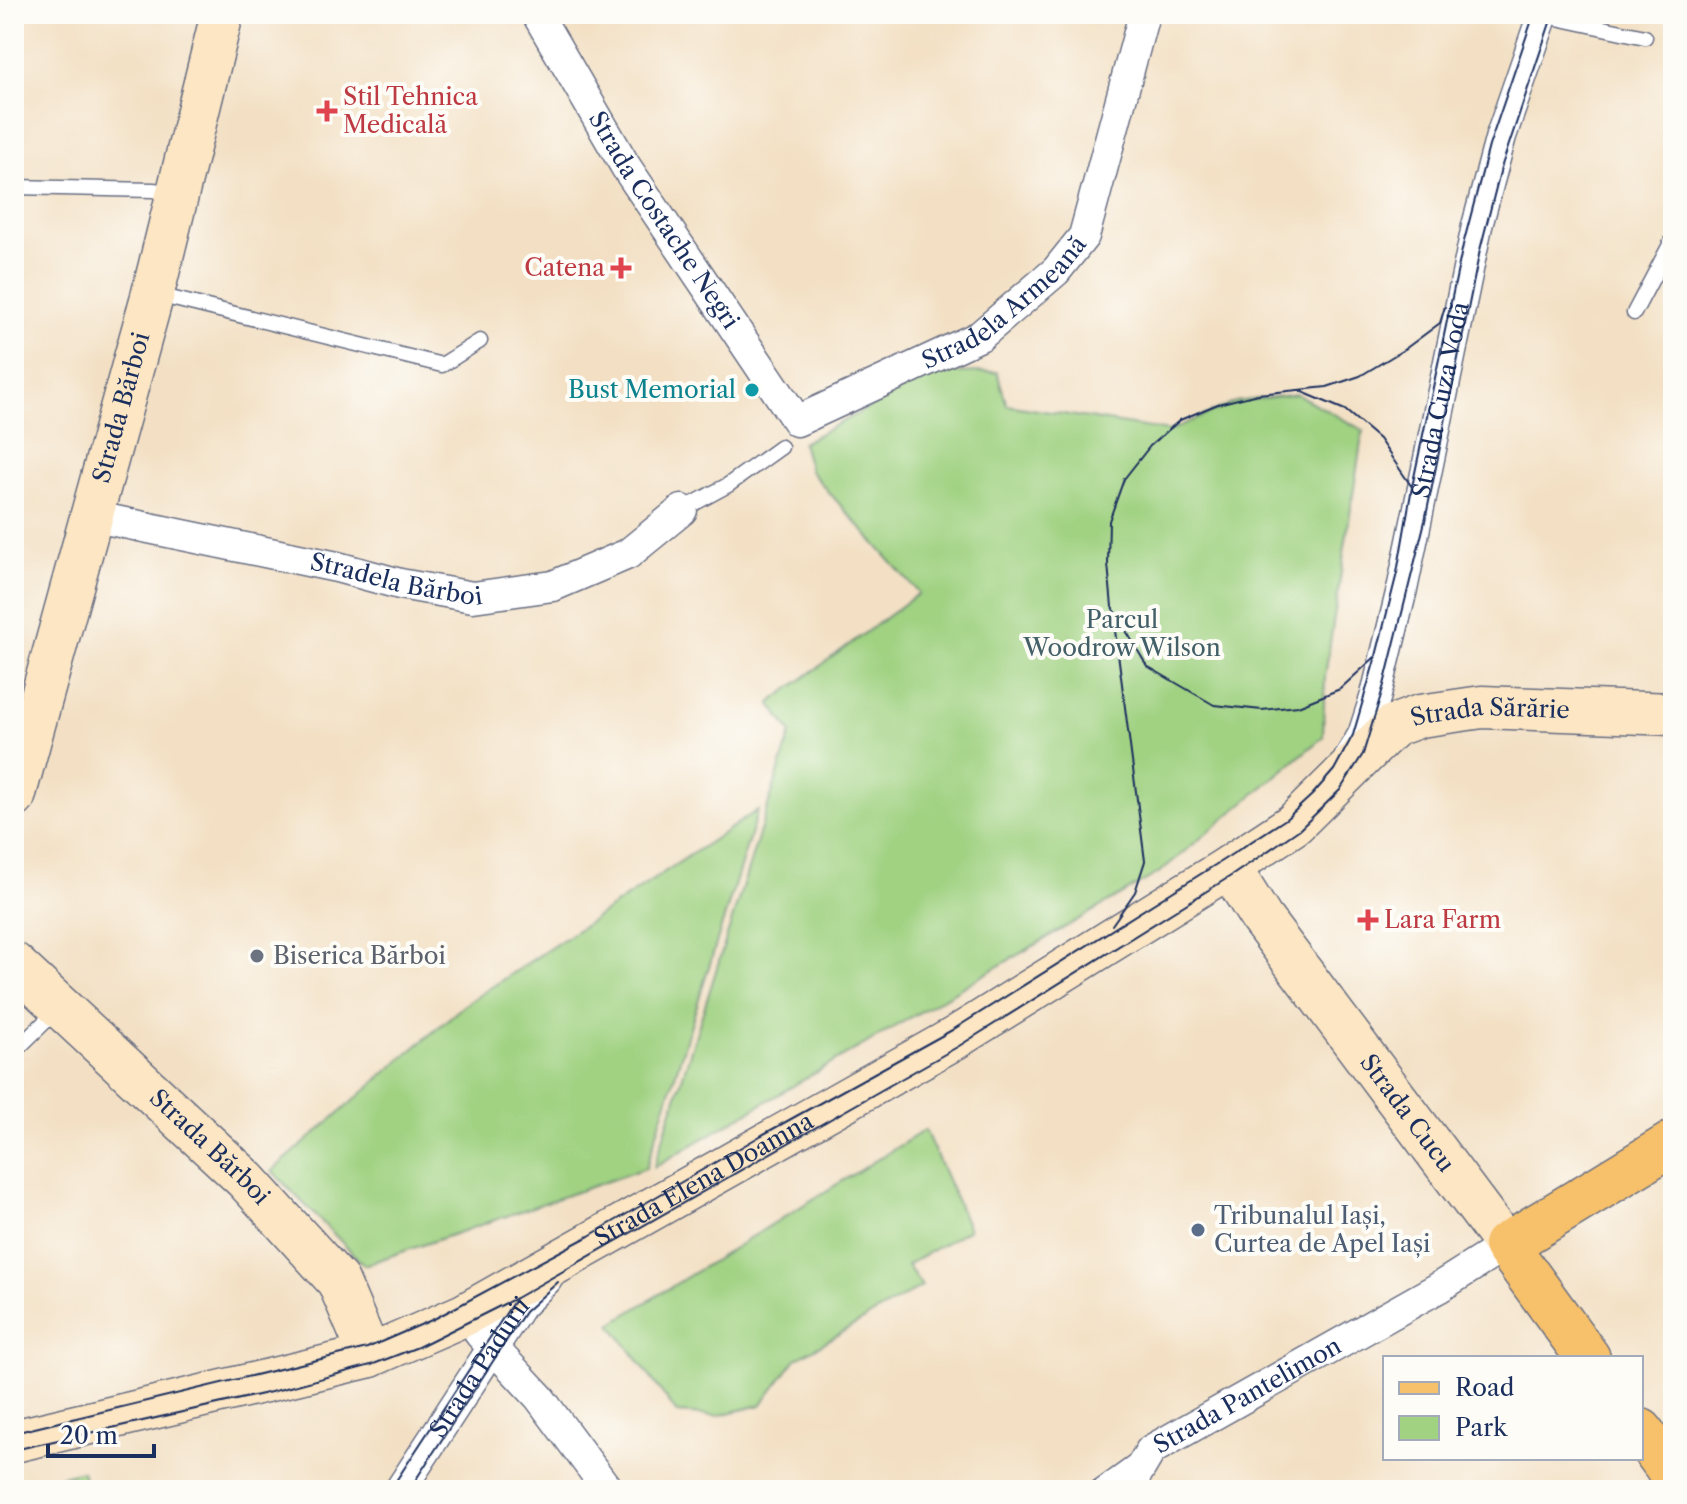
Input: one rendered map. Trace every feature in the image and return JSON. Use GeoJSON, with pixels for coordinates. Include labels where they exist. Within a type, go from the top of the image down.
{"type":"FeatureCollection","features":[{"type":"Feature","properties":{"kind":"main road","name":"Strada Bărboi"},"geometry":{"type":"LineString","coordinates":[[14,797],[153,293],[222,14]]}},
{"type":"Feature","properties":{"kind":"main road","name":"Strada Sărărie"},"geometry":{"type":"LineString","coordinates":[[1334,785],[1393,726],[1420,716],[1482,707],[1673,714]]}},
{"type":"Feature","properties":{"kind":"main road","name":"Strada Elena Doamna"},"geometry":{"type":"LineString","coordinates":[[14,1441],[370,1356],[464,1315],[955,1038],[1294,824],[1334,785]]}},
{"type":"Feature","properties":{"kind":"main road","name":"Strada Cucu"},"geometry":{"type":"LineString","coordinates":[[1229,867],[1261,918],[1587,1356]]}},
{"type":"Feature","properties":{"kind":"main road","name":"Strada Bărboi"},"geometry":{"type":"LineString","coordinates":[[14,964],[246,1180],[338,1281],[370,1356]]}},
{"type":"Feature","properties":{"kind":"main road"},"geometry":{"type":"LineString","coordinates":[[1506,1245],[1673,1143]]}},
{"type":"Feature","properties":{"kind":"main road"},"geometry":{"type":"LineString","coordinates":[[1643,1434],[1673,1475]]}},
{"type":"Feature","properties":{"kind":"street","name":"Strada Costache Negri"},"geometry":{"type":"LineString","coordinates":[[537,14],[626,167],[797,421]]}},
{"type":"Feature","properties":{"kind":"street","name":"Stradela Armeană"},"geometry":{"type":"LineString","coordinates":[[797,421],[980,336],[1056,271],[1084,236],[1144,14]]}},
{"type":"Feature","properties":{"kind":"street"},"geometry":{"type":"LineString","coordinates":[[1535,14],[1543,14]]}},
{"type":"Feature","properties":{"kind":"street","name":"Strada Cuza Vodă"},"geometry":{"type":"LineString","coordinates":[[1334,785],[1363,735],[1376,695],[1403,585],[1477,226],[1501,136],[1543,14]]}},
{"type":"Feature","properties":{"kind":"street","name":"Stradela Bărboi"},"geometry":{"type":"LineString","coordinates":[[91,516],[337,567],[400,584],[473,597],[553,586],[628,554],[682,510]]}},
{"type":"Feature","properties":{"kind":"street","name":"Strada Pantelimon"},"geometry":{"type":"LineString","coordinates":[[1133,1490],[1132,1482],[1151,1450],[1438,1288],[1506,1245]]}},
{"type":"Feature","properties":{"kind":"street","name":"Strada Pădurii"},"geometry":{"type":"LineString","coordinates":[[400,1490],[520,1306],[572,1256]]}},
{"type":"Feature","properties":{"kind":"street"},"geometry":{"type":"LineString","coordinates":[[464,1315],[539,1397],[608,1490]]}},
{"type":"Feature","properties":{"kind":"lane"},"geometry":{"type":"LineString","coordinates":[[1543,14],[1645,37]]}},
{"type":"Feature","properties":{"kind":"lane"},"geometry":{"type":"LineString","coordinates":[[14,187],[153,190],[179,194]]}},
{"type":"Feature","properties":{"kind":"lane"},"geometry":{"type":"LineString","coordinates":[[1634,313],[1673,239]]}},
{"type":"Feature","properties":{"kind":"lane"},"geometry":{"type":"LineString","coordinates":[[153,293],[171,300],[442,365],[480,341]]}},
{"type":"Feature","properties":{"kind":"lane"},"geometry":{"type":"LineString","coordinates":[[682,510],[728,485],[781,447]]}},
{"type":"Feature","properties":{"kind":"lane"},"geometry":{"type":"LineString","coordinates":[[14,1052],[60,1007]]}},
{"type":"Feature","properties":{"kind":"lane"},"geometry":{"type":"LineString","coordinates":[[1096,1490],[1151,1450]]}},
{"type":"Feature","properties":{"kind":"green space","name":"Parcul Woodrow Wilson"},"geometry":{"type":"Polygon","coordinates":[[[997,372],[1007,405],[1169,431],[1235,402],[1297,394],[1363,430],[1325,676],[1323,737],[1160,872],[654,1167],[791,733],[770,703],[919,593],[810,471],[802,443],[934,373],[997,372]]]}},
{"type":"Feature","properties":{"kind":"green space"},"geometry":{"type":"Polygon","coordinates":[[[758,810],[646,1168],[364,1265],[272,1171],[463,1006],[758,810]]]}},
{"type":"Feature","properties":{"kind":"green space"},"geometry":{"type":"Polygon","coordinates":[[[925,1130],[969,1229],[907,1265],[922,1286],[796,1359],[761,1405],[716,1416],[677,1413],[611,1324],[925,1130]]]}},
{"type":"Feature","properties":{"kind":"green space"},"geometry":{"type":"Polygon","coordinates":[[[82,1471],[87,1490],[14,1490],[14,1488],[82,1471]]]}},
{"type":"Feature","properties":{"kind":"tram line"},"geometry":{"type":"LineString","coordinates":[[14,1433],[367,1348],[434,1319],[589,1236],[762,1135],[954,1029],[1286,819],[1312,795],[1334,770],[1353,735],[1376,656],[1397,573],[1463,245],[1489,146],[1534,14]]}},
{"type":"Feature","properties":{"kind":"tram line"},"geometry":{"type":"LineString","coordinates":[[14,1450],[271,1392],[371,1365],[418,1347],[516,1298],[959,1046],[1234,874],[1300,829],[1340,790],[1363,754],[1384,685],[1425,521],[1480,250],[1501,168],[1553,14]]}},
{"type":"Feature","properties":{"kind":"tram line"},"geometry":{"type":"LineString","coordinates":[[1375,657],[1340,689],[1298,706],[1262,710],[1214,705],[1147,666],[1112,607],[1108,564],[1109,521],[1124,479],[1150,446],[1180,420],[1218,404],[1258,394],[1327,387],[1360,376],[1440,323],[1445,307]]}},
{"type":"Feature","properties":{"kind":"tram line"},"geometry":{"type":"LineString","coordinates":[[1300,391],[1345,410],[1379,439],[1412,487],[1412,493]]}},
{"type":"Feature","properties":{"kind":"tram line"},"geometry":{"type":"LineString","coordinates":[[1112,925],[1135,892],[1145,861],[1113,615]]}},
{"type":"Feature","properties":{"kind":"tram line"},"geometry":{"type":"LineString","coordinates":[[409,1490],[525,1312],[558,1282]]}},
{"type":"Feature","properties":{"kind":"tram line"},"geometry":{"type":"LineString","coordinates":[[390,1490],[514,1301]]}},
{"type":"Feature","properties":{"kind":"place","name":"Stil Tehnica Medicală"},"geometry":{"type":"Point","coordinates":[327,111]}},
{"type":"Feature","properties":{"kind":"place","name":"Catena"},"geometry":{"type":"Point","coordinates":[621,268]}},
{"type":"Feature","properties":{"kind":"place","name":"Bust Memorial"},"geometry":{"type":"Point","coordinates":[752,390]}},
{"type":"Feature","properties":{"kind":"place","name":"Lara Farm"},"geometry":{"type":"Point","coordinates":[1368,920]}},
{"type":"Feature","properties":{"kind":"place","name":"Biserica Bărboi"},"geometry":{"type":"Point","coordinates":[257,956]}},
{"type":"Feature","properties":{"kind":"place","name":"Tribunalul Iași, Curtea de Apel Iași"},"geometry":{"type":"Point","coordinates":[1198,1230]}}]}
